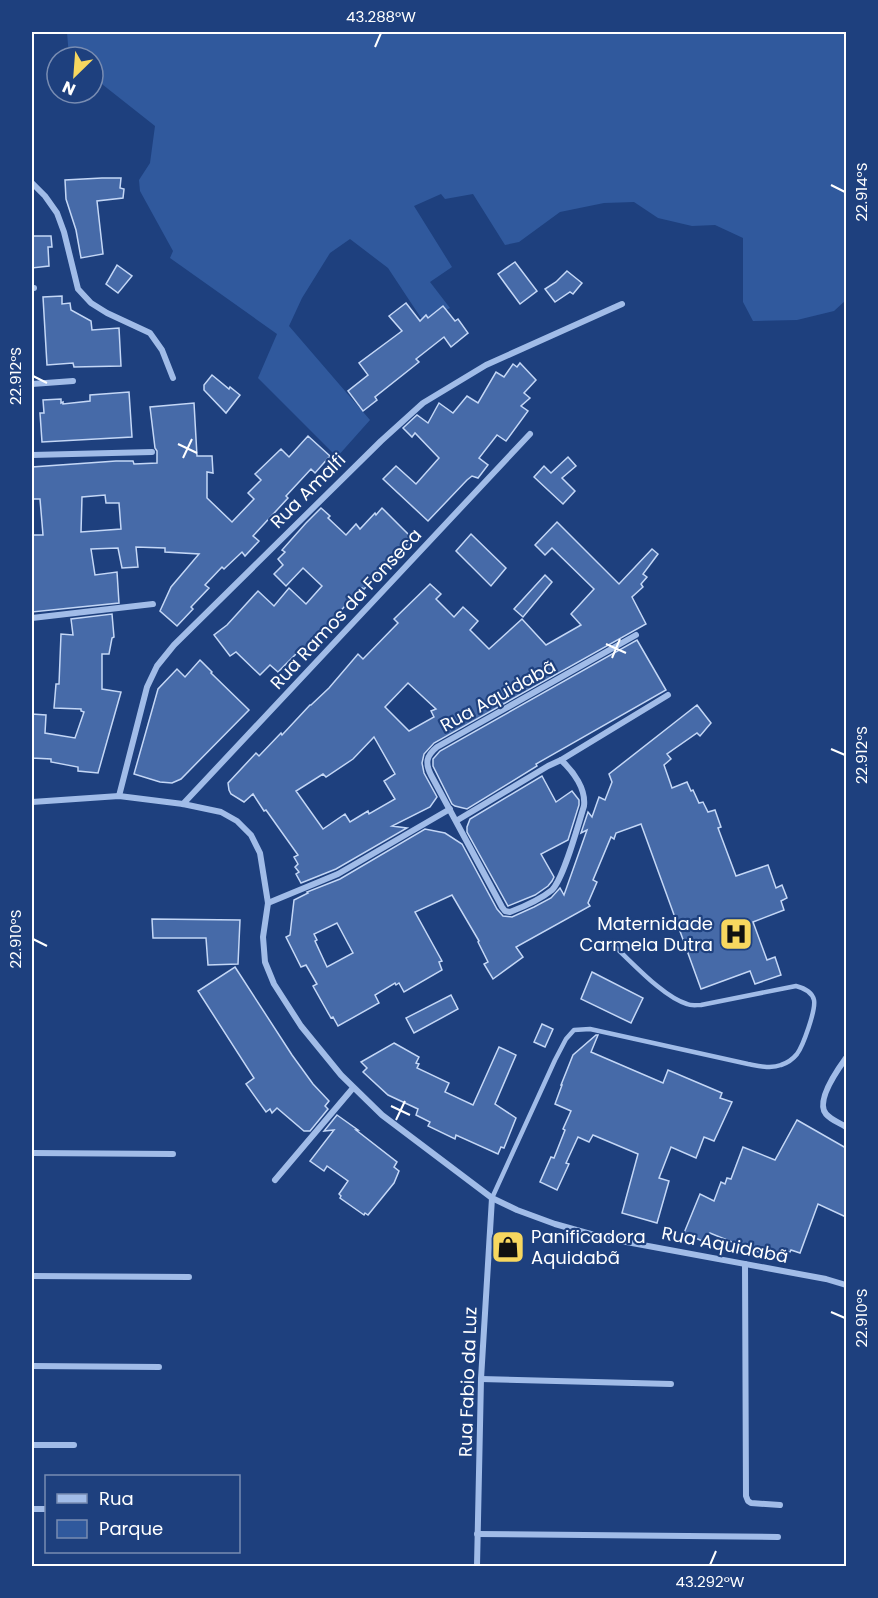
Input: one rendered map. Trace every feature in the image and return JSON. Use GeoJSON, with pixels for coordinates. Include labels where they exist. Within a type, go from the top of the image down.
{"type":"FeatureCollection","features":[{"type":"Feature","properties":{"kind":"street"},"geometry":{"type":"LineString","coordinates":[[32,183],[57,213],[78,289],[91,303],[150,333],[162,350],[173,378]]}},
{"type":"Feature","properties":{"kind":"street","name":"Rua Amalfi"},"geometry":{"type":"LineString","coordinates":[[118,796],[145,696],[157,666],[174,645],[381,441],[423,403],[486,365],[622,304]]}},
{"type":"Feature","properties":{"kind":"street"},"geometry":{"type":"LineString","coordinates":[[32,384],[73,381]]}},
{"type":"Feature","properties":{"kind":"street","name":"Rua Ramos da Fonseca"},"geometry":{"type":"LineString","coordinates":[[183,804],[530,434]]}},
{"type":"Feature","properties":{"kind":"street"},"geometry":{"type":"LineString","coordinates":[[32,455],[152,452]]}},
{"type":"Feature","properties":{"kind":"street"},"geometry":{"type":"LineString","coordinates":[[32,618],[153,604]]}},
{"type":"Feature","properties":{"kind":"street","name":"Rua Aquidabã"},"geometry":{"type":"LineString","coordinates":[[561,760],[582,787],[585,797],[558,882],[551,891],[510,912],[506,911],[428,768],[427,760],[431,751],[636,635]]}},
{"type":"Feature","properties":{"kind":"street"},"geometry":{"type":"LineString","coordinates":[[456,821],[668,695]]}},
{"type":"Feature","properties":{"kind":"street","name":"Rua Aquidabã"},"geometry":{"type":"LineString","coordinates":[[32,802],[118,796],[183,804],[221,812],[237,820],[251,835],[260,853],[268,903],[263,938],[265,962],[274,984],[301,1026],[341,1075],[382,1115],[492,1198],[555,1224],[605,1238],[826,1279],[846,1285]]}},
{"type":"Feature","properties":{"kind":"street"},"geometry":{"type":"LineString","coordinates":[[268,903],[338,874],[450,809]]}},
{"type":"Feature","properties":{"kind":"street"},"geometry":{"type":"LineString","coordinates":[[846,1058],[826,1092],[822,1107],[830,1118],[846,1126]]}},
{"type":"Feature","properties":{"kind":"street"},"geometry":{"type":"LineString","coordinates":[[276,1180],[353,1088]]}},
{"type":"Feature","properties":{"kind":"street"},"geometry":{"type":"LineString","coordinates":[[32,1153],[173,1154]]}},
{"type":"Feature","properties":{"kind":"street","name":"Rua Fabio da Luz"},"geometry":{"type":"LineString","coordinates":[[477,1566],[482,1379],[492,1198]]}},
{"type":"Feature","properties":{"kind":"street"},"geometry":{"type":"LineString","coordinates":[[745,1264],[746,1496],[751,1503],[780,1505]]}},
{"type":"Feature","properties":{"kind":"street"},"geometry":{"type":"LineString","coordinates":[[32,1276],[189,1277]]}},
{"type":"Feature","properties":{"kind":"street"},"geometry":{"type":"LineString","coordinates":[[32,1366],[159,1367]]}},
{"type":"Feature","properties":{"kind":"street"},"geometry":{"type":"LineString","coordinates":[[482,1379],[670,1384]]}},
{"type":"Feature","properties":{"kind":"street"},"geometry":{"type":"LineString","coordinates":[[32,1444],[74,1445]]}},
{"type":"Feature","properties":{"kind":"street"},"geometry":{"type":"LineString","coordinates":[[477,1534],[778,1537]]}},
{"type":"Feature","properties":{"kind":"lane"},"geometry":{"type":"LineString","coordinates":[[492,1198],[555,1060],[566,1039],[574,1030],[590,1029],[767,1067],[780,1066],[790,1061],[802,1045],[814,1001],[810,993],[803,988],[796,986],[700,1005],[688,1005],[662,990],[613,945]]}},
{"type":"Feature","properties":{"kind":"green space"},"geometry":{"type":"Polygon","coordinates":[[[67,32],[846,32],[846,300],[834,311],[797,320],[753,321],[743,302],[743,238],[715,225],[692,226],[658,218],[634,202],[604,203],[560,212],[519,242],[505,245],[473,194],[445,199],[441,194],[414,206],[452,267],[430,282],[450,308],[423,321],[388,268],[350,239],[330,253],[302,298],[289,326],[370,420],[337,457],[258,378],[277,334],[170,258],[173,251],[140,191],[139,180],[150,163],[155,126],[105,86],[105,45],[68,45],[67,32]]]}},
{"type":"Feature","properties":{"kind":"building"},"geometry":{"type":"Polygon","coordinates":[[[121,178],[120,188],[124,189],[123,198],[97,201],[103,254],[81,258],[76,230],[66,199],[65,180],[121,178]]]}},
{"type":"Feature","properties":{"kind":"building"},"geometry":{"type":"Polygon","coordinates":[[[32,236],[51,236],[52,247],[48,247],[49,266],[32,268],[32,236]]]}},
{"type":"Feature","properties":{"kind":"building"},"geometry":{"type":"Polygon","coordinates":[[[515,262],[537,291],[520,304],[498,274],[515,262]]]}},
{"type":"Feature","properties":{"kind":"building"},"geometry":{"type":"Polygon","coordinates":[[[117,265],[132,276],[118,293],[106,284],[117,265]]]}},
{"type":"Feature","properties":{"kind":"building"},"geometry":{"type":"Polygon","coordinates":[[[567,271],[582,283],[573,294],[570,292],[555,302],[545,289],[567,271]]]}},
{"type":"Feature","properties":{"kind":"building"},"geometry":{"type":"Polygon","coordinates":[[[62,296],[62,304],[70,303],[71,310],[91,321],[92,330],[119,328],[121,366],[74,367],[73,363],[47,365],[43,297],[62,296]]]}},
{"type":"Feature","properties":{"kind":"building"},"geometry":{"type":"Polygon","coordinates":[[[406,303],[420,321],[426,315],[428,318],[443,306],[455,321],[458,319],[468,333],[451,347],[444,337],[416,359],[419,362],[375,397],[377,400],[363,411],[348,391],[368,375],[359,363],[402,331],[389,316],[406,303]]]}},
{"type":"Feature","properties":{"kind":"building"},"geometry":{"type":"Polygon","coordinates":[[[520,363],[536,380],[524,393],[530,398],[521,406],[528,411],[506,441],[497,435],[479,458],[488,465],[478,478],[472,476],[467,480],[428,521],[383,479],[396,466],[416,484],[439,458],[415,433],[412,437],[403,428],[417,415],[428,423],[439,403],[453,413],[467,396],[478,403],[496,372],[504,377],[513,364],[517,367],[520,363]]]}},
{"type":"Feature","properties":{"kind":"building"},"geometry":{"type":"Polygon","coordinates":[[[212,375],[240,395],[226,413],[204,390],[204,385],[212,375]]]}},
{"type":"Feature","properties":{"kind":"building"},"geometry":{"type":"Polygon","coordinates":[[[129,392],[132,437],[42,442],[40,413],[44,413],[43,400],[61,399],[63,404],[90,401],[90,395],[129,392]]]}},
{"type":"Feature","properties":{"kind":"building"},"geometry":{"type":"Polygon","coordinates":[[[194,403],[197,456],[212,456],[213,473],[207,472],[207,498],[232,522],[254,499],[248,493],[261,480],[255,474],[281,449],[289,457],[308,436],[330,456],[315,473],[311,469],[286,496],[288,498],[253,536],[259,541],[245,556],[242,552],[224,569],[222,567],[205,585],[209,588],[177,626],[160,611],[171,587],[199,554],[165,552],[165,548],[136,547],[138,567],[122,568],[118,548],[91,549],[95,575],[117,572],[119,603],[32,612],[32,535],[43,535],[40,499],[32,499],[32,467],[116,461],[133,461],[134,464],[157,463],[150,407],[194,403]],[[105,495],[82,497],[81,532],[121,529],[119,503],[106,503],[105,495]]]}},
{"type":"Feature","properties":{"kind":"building"},"geometry":{"type":"Polygon","coordinates":[[[568,457],[576,466],[562,478],[575,491],[563,504],[534,477],[544,466],[551,473],[568,457]]]}},
{"type":"Feature","properties":{"kind":"building"},"geometry":{"type":"Polygon","coordinates":[[[321,508],[346,535],[356,524],[360,529],[382,508],[410,536],[404,541],[407,544],[303,651],[301,649],[278,672],[270,665],[260,675],[236,652],[230,656],[214,635],[227,625],[258,591],[274,606],[289,588],[306,604],[322,586],[303,568],[286,586],[274,574],[283,565],[278,559],[285,552],[282,550],[321,508]]]}},
{"type":"Feature","properties":{"kind":"building"},"geometry":{"type":"Polygon","coordinates":[[[557,522],[619,584],[652,549],[658,554],[643,574],[647,577],[641,584],[643,587],[632,597],[646,624],[434,743],[424,754],[422,763],[424,773],[437,797],[430,807],[392,826],[407,828],[336,869],[301,883],[296,874],[299,872],[295,867],[298,864],[294,857],[298,855],[266,810],[264,811],[253,794],[244,802],[231,794],[228,783],[256,753],[259,756],[281,733],[282,735],[329,688],[358,654],[363,659],[398,623],[394,619],[430,584],[441,594],[436,599],[454,617],[463,607],[478,621],[470,630],[489,649],[522,619],[546,645],[581,625],[571,614],[594,589],[552,548],[545,555],[535,545],[557,522]],[[408,683],[385,707],[409,731],[434,717],[431,711],[436,709],[408,683]],[[374,737],[353,759],[326,777],[323,774],[296,791],[323,829],[345,814],[350,822],[395,799],[384,781],[395,774],[374,737]]]}},
{"type":"Feature","properties":{"kind":"building"},"geometry":{"type":"Polygon","coordinates":[[[471,534],[506,568],[491,586],[456,551],[471,534]]]}},
{"type":"Feature","properties":{"kind":"building"},"geometry":{"type":"Polygon","coordinates":[[[545,575],[552,582],[523,617],[514,609],[545,575]]]}},
{"type":"Feature","properties":{"kind":"building"},"geometry":{"type":"Polygon","coordinates":[[[112,614],[114,637],[109,654],[102,654],[102,689],[121,692],[98,773],[78,771],[78,767],[51,762],[51,759],[32,758],[32,714],[46,715],[45,733],[75,738],[84,712],[81,709],[54,708],[56,684],[59,684],[61,634],[73,635],[71,619],[112,614]]]}},
{"type":"Feature","properties":{"kind":"building"},"geometry":{"type":"Polygon","coordinates":[[[637,640],[666,690],[536,764],[537,766],[467,809],[452,804],[433,766],[433,759],[440,751],[637,640]]]}},
{"type":"Feature","properties":{"kind":"building"},"geometry":{"type":"Polygon","coordinates":[[[200,660],[249,710],[181,779],[172,783],[160,782],[134,774],[158,689],[177,669],[185,677],[200,660]]]}},
{"type":"Feature","properties":{"kind":"building"},"geometry":{"type":"Polygon","coordinates":[[[697,705],[711,723],[700,736],[697,733],[667,754],[671,759],[664,765],[672,788],[687,782],[699,803],[703,802],[708,812],[715,810],[721,827],[718,828],[736,876],[768,865],[776,888],[782,885],[787,898],[781,901],[784,910],[753,922],[767,960],[775,957],[781,975],[755,984],[750,971],[701,989],[641,824],[616,833],[614,839],[611,837],[593,880],[597,882],[588,903],[590,906],[516,947],[523,957],[493,979],[484,964],[488,962],[479,941],[452,895],[415,912],[442,961],[439,962],[442,970],[404,992],[399,983],[396,985],[395,983],[375,995],[379,1003],[338,1026],[313,986],[317,984],[306,965],[301,967],[286,937],[290,935],[294,900],[307,892],[340,879],[425,829],[445,833],[462,844],[497,909],[503,916],[512,917],[551,898],[560,888],[564,895],[587,830],[581,833],[588,812],[592,817],[599,797],[605,800],[612,782],[609,774],[697,705]],[[337,923],[314,934],[327,967],[353,953],[337,923]]]}},
{"type":"Feature","properties":{"kind":"building"},"geometry":{"type":"Polygon","coordinates":[[[542,776],[556,802],[572,791],[579,800],[579,805],[568,840],[541,854],[554,877],[552,881],[535,895],[508,906],[467,832],[467,827],[470,819],[542,776]]]}},
{"type":"Feature","properties":{"kind":"building"},"geometry":{"type":"Polygon","coordinates":[[[152,919],[240,920],[238,964],[208,965],[206,938],[153,938],[152,919]]]}},
{"type":"Feature","properties":{"kind":"building"},"geometry":{"type":"Polygon","coordinates":[[[235,967],[292,1055],[313,1084],[329,1101],[325,1106],[328,1109],[310,1131],[304,1131],[277,1108],[272,1113],[270,1109],[266,1112],[246,1084],[254,1078],[198,991],[235,967]]]}},
{"type":"Feature","properties":{"kind":"building"},"geometry":{"type":"Polygon","coordinates":[[[592,972],[643,998],[631,1023],[581,999],[592,972]]]}},
{"type":"Feature","properties":{"kind":"building"},"geometry":{"type":"Polygon","coordinates":[[[451,995],[458,1009],[414,1033],[406,1018],[451,995]]]}},
{"type":"Feature","properties":{"kind":"building"},"geometry":{"type":"Polygon","coordinates":[[[542,1024],[553,1029],[545,1047],[534,1042],[542,1024]]]}},
{"type":"Feature","properties":{"kind":"building"},"geometry":{"type":"Polygon","coordinates":[[[598,1035],[591,1052],[663,1083],[668,1070],[722,1093],[720,1098],[732,1102],[714,1141],[704,1137],[696,1158],[671,1147],[659,1178],[669,1181],[657,1223],[622,1213],[638,1154],[593,1135],[589,1142],[578,1137],[557,1190],[540,1182],[551,1157],[554,1158],[571,1111],[555,1104],[561,1085],[573,1055],[598,1035]]]}},
{"type":"Feature","properties":{"kind":"building"},"geometry":{"type":"Polygon","coordinates":[[[394,1043],[419,1057],[416,1063],[419,1064],[417,1068],[449,1083],[445,1092],[473,1105],[499,1047],[516,1055],[495,1104],[516,1118],[504,1148],[501,1147],[498,1154],[456,1135],[455,1139],[428,1126],[430,1122],[416,1115],[418,1109],[388,1095],[363,1072],[367,1068],[361,1062],[394,1043]]]}},
{"type":"Feature","properties":{"kind":"building"},"geometry":{"type":"Polygon","coordinates":[[[337,1115],[397,1162],[394,1167],[399,1171],[394,1183],[368,1215],[365,1213],[364,1215],[340,1198],[339,1194],[348,1181],[327,1166],[324,1171],[310,1161],[334,1130],[324,1131],[337,1115]]]}},
{"type":"Feature","properties":{"kind":"building"},"geometry":{"type":"Polygon","coordinates":[[[797,1120],[846,1148],[846,1217],[818,1204],[800,1253],[791,1250],[790,1252],[783,1251],[781,1256],[754,1251],[710,1233],[707,1243],[684,1233],[700,1194],[714,1201],[721,1182],[725,1184],[727,1178],[731,1179],[743,1147],[775,1160],[797,1120]]]}},
{"type":"Feature","properties":{"kind":"place","name":"Maternidade Carmela Dutra"},"geometry":{"type":"Point","coordinates":[736,934]}},
{"type":"Feature","properties":{"kind":"place","name":"Panificadora Aquidabã"},"geometry":{"type":"Point","coordinates":[508,1247]}}]}
